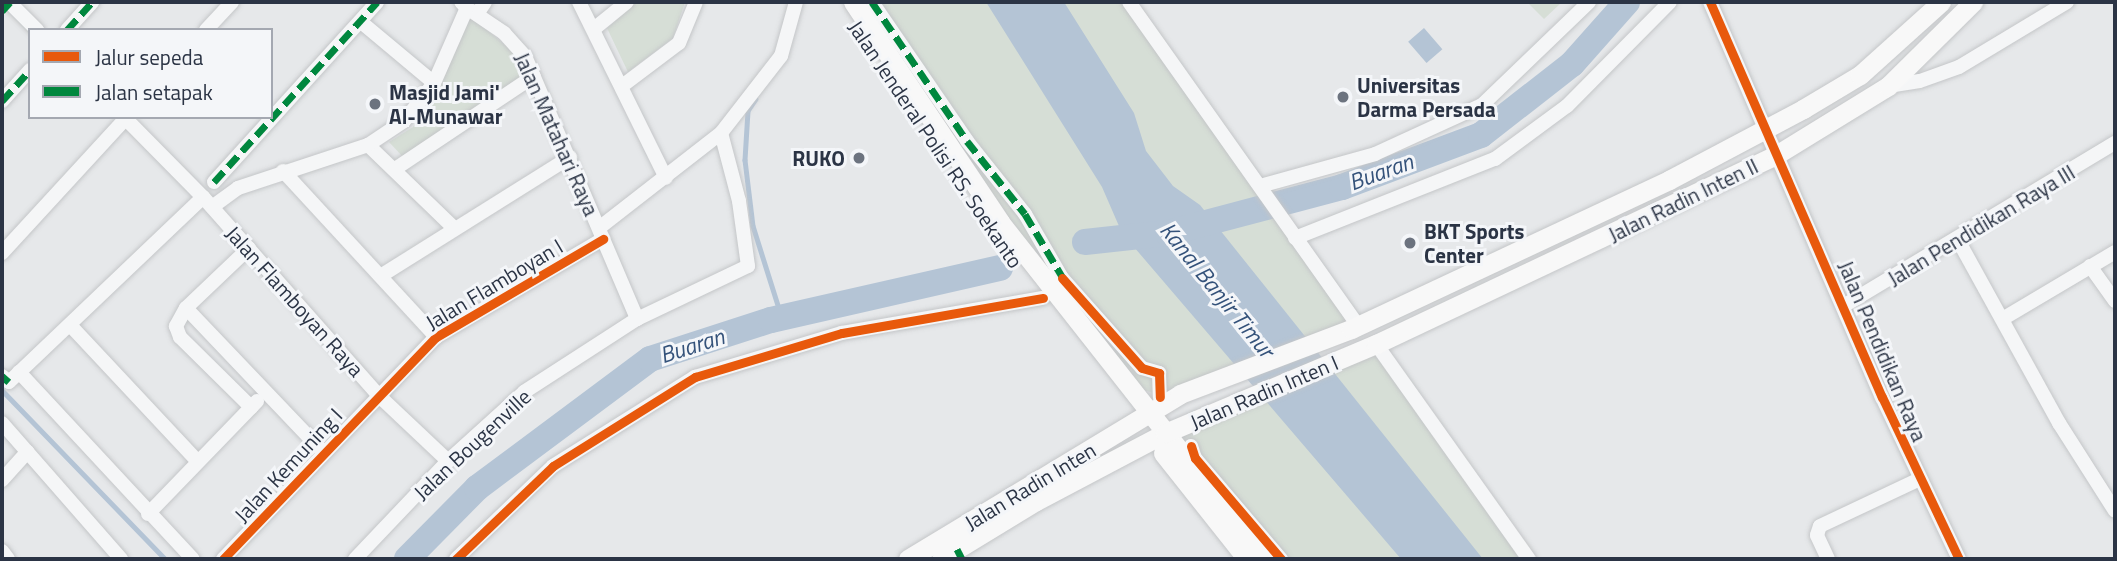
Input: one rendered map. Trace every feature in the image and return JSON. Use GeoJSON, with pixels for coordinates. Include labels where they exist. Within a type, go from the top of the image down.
{"type":"FeatureCollection","features":[{"type":"Feature","properties":{"kind":"main road","name":"Jalan Radin Inten II"},"geometry":{"type":"LineString","coordinates":[[1355,327],[1619,204],[1764,129],[1860,75],[1941,2]]}},
{"type":"Feature","properties":{"kind":"main road","name":"Jalan Radin Inten II"},"geometry":{"type":"LineString","coordinates":[[1369,347],[1776,155],[1888,86],[1973,2]]}},
{"type":"Feature","properties":{"kind":"main road","name":"Jalan Jenderal Polisi RS. Soekanto"},"geometry":{"type":"LineString","coordinates":[[846,5],[870,31],[991,221]]}},
{"type":"Feature","properties":{"kind":"main road","name":"Jalan Jenderal Polisi RS. Soekanto"},"geometry":{"type":"LineString","coordinates":[[846,5],[991,221],[1126,383],[1155,406]]}},
{"type":"Feature","properties":{"kind":"main road","name":"Jalan Jenderal Polisi RS. Soekanto"},"geometry":{"type":"LineString","coordinates":[[1046,286],[1155,406]]}},
{"type":"Feature","properties":{"kind":"main road","name":"Jalan Radin Inten I"},"geometry":{"type":"LineString","coordinates":[[1155,406],[1355,327]]}},
{"type":"Feature","properties":{"kind":"main road","name":"Jalan Radin Inten I"},"geometry":{"type":"LineString","coordinates":[[1159,436],[1369,347]]}},
{"type":"Feature","properties":{"kind":"main road"},"geometry":{"type":"LineString","coordinates":[[1155,406],[1159,436],[1247,559]]}},
{"type":"Feature","properties":{"kind":"main road","name":"Jalan Radin Inten"},"geometry":{"type":"LineString","coordinates":[[908,559],[1155,406]]}},
{"type":"Feature","properties":{"kind":"main road"},"geometry":{"type":"LineString","coordinates":[[1187,424],[1183,432],[1188,454]]}},
{"type":"Feature","properties":{"kind":"main road"},"geometry":{"type":"LineString","coordinates":[[1159,436],[1188,454],[1265,559]]}},
{"type":"Feature","properties":{"kind":"main road","name":"Jalan Radin Inten"},"geometry":{"type":"LineString","coordinates":[[954,556],[1159,436]]}},
{"type":"Feature","properties":{"kind":"street"},"geometry":{"type":"LineString","coordinates":[[2,11],[10,2],[35,28]]}},
{"type":"Feature","properties":{"kind":"street"},"geometry":{"type":"LineString","coordinates":[[69,28],[92,2]]}},
{"type":"Feature","properties":{"kind":"street"},"geometry":{"type":"LineString","coordinates":[[208,28],[232,2]]}},
{"type":"Feature","properties":{"kind":"street"},"geometry":{"type":"LineString","coordinates":[[273,118],[377,2]]}},
{"type":"Feature","properties":{"kind":"street"},"geometry":{"type":"LineString","coordinates":[[579,2],[595,28],[666,178],[720,133],[781,56],[795,3]]}},
{"type":"Feature","properties":{"kind":"street"},"geometry":{"type":"LineString","coordinates":[[595,28],[627,2]]}},
{"type":"Feature","properties":{"kind":"street"},"geometry":{"type":"LineString","coordinates":[[622,86],[679,43],[696,2]]}},
{"type":"Feature","properties":{"kind":"street"},"geometry":{"type":"LineString","coordinates":[[872,2],[967,141],[1025,214],[1046,286],[1142,369],[1159,373],[1155,406]]}},
{"type":"Feature","properties":{"kind":"street"},"geometry":{"type":"LineString","coordinates":[[1129,2],[1264,192],[1355,327]]}},
{"type":"Feature","properties":{"kind":"street"},"geometry":{"type":"LineString","coordinates":[[1264,192],[1375,154],[1482,105],[1589,2]]}},
{"type":"Feature","properties":{"kind":"street"},"geometry":{"type":"LineString","coordinates":[[1290,232],[1495,159],[1567,106],[1670,2]]}},
{"type":"Feature","properties":{"kind":"street","name":"Jalan Pendidikan Raya"},"geometry":{"type":"LineString","coordinates":[[1710,2],[1920,479],[1959,559]]}},
{"type":"Feature","properties":{"kind":"street"},"geometry":{"type":"LineString","coordinates":[[1888,86],[1920,81],[1959,67],[2067,2]]}},
{"type":"Feature","properties":{"kind":"street"},"geometry":{"type":"LineString","coordinates":[[2,376],[9,382],[208,202],[283,170],[368,145],[404,121],[434,83],[472,6]]}},
{"type":"Feature","properties":{"kind":"street","name":"Jalan Matahari Raya"},"geometry":{"type":"LineString","coordinates":[[472,6],[517,45],[534,76],[637,319]]}},
{"type":"Feature","properties":{"kind":"street"},"geometry":{"type":"LineString","coordinates":[[361,22],[434,83]]}},
{"type":"Feature","properties":{"kind":"street"},"geometry":{"type":"LineString","coordinates":[[2,100],[28,72]]}},
{"type":"Feature","properties":{"kind":"street"},"geometry":{"type":"LineString","coordinates":[[395,169],[534,76]]}},
{"type":"Feature","properties":{"kind":"street"},"geometry":{"type":"LineString","coordinates":[[2,253],[125,119]]}},
{"type":"Feature","properties":{"kind":"street","name":"Jalan Flamboyan Raya"},"geometry":{"type":"LineString","coordinates":[[127,119],[208,202],[378,395],[448,461]]}},
{"type":"Feature","properties":{"kind":"street"},"geometry":{"type":"LineString","coordinates":[[214,182],[272,119]]}},
{"type":"Feature","properties":{"kind":"street","name":"Jalan Bougenville"},"geometry":{"type":"LineString","coordinates":[[355,559],[448,461],[524,392],[637,319],[734,277],[748,266],[739,201],[720,133]]}},
{"type":"Feature","properties":{"kind":"street","name":"Jalan Pendidikan Raya III"},"geometry":{"type":"LineString","coordinates":[[1845,305],[1958,240],[2115,143]]}},
{"type":"Feature","properties":{"kind":"street"},"geometry":{"type":"LineString","coordinates":[[368,145],[454,228]]}},
{"type":"Feature","properties":{"kind":"street"},"geometry":{"type":"LineString","coordinates":[[382,275],[570,157]]}},
{"type":"Feature","properties":{"kind":"street"},"geometry":{"type":"LineString","coordinates":[[283,170],[436,337]]}},
{"type":"Feature","properties":{"kind":"street","name":"Jalan Flamboyan I"},"geometry":{"type":"LineString","coordinates":[[378,395],[436,337],[601,234],[666,178]]}},
{"type":"Feature","properties":{"kind":"street"},"geometry":{"type":"LineString","coordinates":[[1958,240],[2004,318],[2059,423],[2115,511]]}},
{"type":"Feature","properties":{"kind":"street"},"geometry":{"type":"LineString","coordinates":[[249,248],[186,308],[176,326],[180,337],[251,407]]}},
{"type":"Feature","properties":{"kind":"street"},"geometry":{"type":"LineString","coordinates":[[2004,318],[2115,252]]}},
{"type":"Feature","properties":{"kind":"street"},"geometry":{"type":"LineString","coordinates":[[2090,266],[2115,301]]}},
{"type":"Feature","properties":{"kind":"street"},"geometry":{"type":"LineString","coordinates":[[456,559],[553,467],[695,377],[842,333],[1046,286]]}},
{"type":"Feature","properties":{"kind":"street"},"geometry":{"type":"LineString","coordinates":[[186,308],[324,453]]}},
{"type":"Feature","properties":{"kind":"street"},"geometry":{"type":"LineString","coordinates":[[70,325],[198,462]]}},
{"type":"Feature","properties":{"kind":"street"},"geometry":{"type":"LineString","coordinates":[[1369,347],[1529,559]]}},
{"type":"Feature","properties":{"kind":"street"},"geometry":{"type":"LineString","coordinates":[[19,372],[148,514],[193,559]]}},
{"type":"Feature","properties":{"kind":"street"},"geometry":{"type":"LineString","coordinates":[[148,514],[265,393]]}},
{"type":"Feature","properties":{"kind":"street","name":"Jalan Kemuning I"},"geometry":{"type":"LineString","coordinates":[[223,559],[378,395]]}},
{"type":"Feature","properties":{"kind":"street"},"geometry":{"type":"LineString","coordinates":[[2,423],[121,559]]}},
{"type":"Feature","properties":{"kind":"street"},"geometry":{"type":"LineString","coordinates":[[2,480],[27,452]]}},
{"type":"Feature","properties":{"kind":"street"},"geometry":{"type":"LineString","coordinates":[[1188,454],[1195,458],[1281,559]]}},
{"type":"Feature","properties":{"kind":"street"},"geometry":{"type":"LineString","coordinates":[[1828,559],[1816,534],[1820,526],[1920,479]]}},
{"type":"Feature","properties":{"kind":"street"},"geometry":{"type":"LineString","coordinates":[[2,551],[8,559]]}},
{"type":"Feature","properties":{"kind":"shaded area"},"geometry":{"type":"Polygon","coordinates":[[[637,2],[685,2],[673,38],[628,72],[607,28],[637,2]]]}},
{"type":"Feature","properties":{"kind":"shaded area"},"geometry":{"type":"Polygon","coordinates":[[[853,2],[1129,2],[1358,325],[1171,399],[1126,384],[853,2]]]}},
{"type":"Feature","properties":{"kind":"shaded area"},"geometry":{"type":"Polygon","coordinates":[[[1527,2],[1562,2],[1544,19],[1527,2]]]}},
{"type":"Feature","properties":{"kind":"shaded area"},"geometry":{"type":"Polygon","coordinates":[[[471,17],[522,59],[528,73],[403,157],[389,142],[413,127],[471,17]]]}},
{"type":"Feature","properties":{"kind":"shaded area"},"geometry":{"type":"Polygon","coordinates":[[[1376,344],[1529,559],[1265,559],[1175,447],[1180,427],[1376,344]]]}},
{"type":"Feature","properties":{"kind":"water","name":"Kanal Banjir Timur"},"geometry":{"type":"Polygon","coordinates":[[[986,2],[1064,2],[1134,113],[1146,151],[1173,186],[1200,205],[1483,559],[1401,559],[1122,233],[1102,187],[986,2]]]}},
{"type":"Feature","properties":{"kind":"water"},"geometry":{"type":"Polygon","coordinates":[[[1424,28],[1442,49],[1427,63],[1408,42],[1424,28]]]}},
{"type":"Feature","properties":{"kind":"waterway","name":"Buaran"},"geometry":{"type":"LineString","coordinates":[[1085,242],[1168,233],[1342,187],[1481,135],[1572,64],[1627,2]]}},
{"type":"Feature","properties":{"kind":"waterway"},"geometry":{"type":"LineString","coordinates":[[756,99],[748,111],[745,160],[753,226],[782,318]]}},
{"type":"Feature","properties":{"kind":"waterway","name":"Buaran"},"geometry":{"type":"LineString","coordinates":[[407,559],[477,488],[650,359],[771,320],[1000,268]]}},
{"type":"Feature","properties":{"kind":"waterway"},"geometry":{"type":"LineString","coordinates":[[2,390],[165,559]]}},
{"type":"Feature","properties":{"kind":"marked path"},"geometry":{"type":"LineString","coordinates":[[2,11],[10,2]]}},
{"type":"Feature","properties":{"kind":"marked path"},"geometry":{"type":"LineString","coordinates":[[69,28],[92,2]]}},
{"type":"Feature","properties":{"kind":"marked path"},"geometry":{"type":"LineString","coordinates":[[273,117],[377,2]]}},
{"type":"Feature","properties":{"kind":"marked path"},"geometry":{"type":"LineString","coordinates":[[872,2],[967,141],[1025,214],[1066,283]]}},
{"type":"Feature","properties":{"kind":"marked path"},"geometry":{"type":"LineString","coordinates":[[2,101],[28,72]]}},
{"type":"Feature","properties":{"kind":"marked path"},"geometry":{"type":"LineString","coordinates":[[214,182],[271,119]]}},
{"type":"Feature","properties":{"kind":"marked path"},"geometry":{"type":"LineString","coordinates":[[2,376],[9,382]]}},
{"type":"Feature","properties":{"kind":"marked path"},"geometry":{"type":"LineString","coordinates":[[957,549],[962,559]]}},
{"type":"Feature","properties":{"kind":"cycle path"},"geometry":{"type":"LineString","coordinates":[[1710,2],[1882,397],[1959,559]]}},
{"type":"Feature","properties":{"kind":"cycle path"},"geometry":{"type":"LineString","coordinates":[[223,559],[436,337],[603,239]]}},
{"type":"Feature","properties":{"kind":"cycle path"},"geometry":{"type":"LineString","coordinates":[[1062,278],[1142,368],[1159,373],[1160,397]]}},
{"type":"Feature","properties":{"kind":"cycle path"},"geometry":{"type":"LineString","coordinates":[[456,559],[553,466],[695,377],[842,333],[1043,298]]}},
{"type":"Feature","properties":{"kind":"cycle path"},"geometry":{"type":"LineString","coordinates":[[1191,446],[1195,458],[1281,559]]}},
{"type":"Feature","properties":{"kind":"place","name":"Universitas Darma Persada"},"geometry":{"type":"Point","coordinates":[1343,97]}},
{"type":"Feature","properties":{"kind":"place","name":"Masjid Jami' Al-Munawar"},"geometry":{"type":"Point","coordinates":[375,104]}},
{"type":"Feature","properties":{"kind":"place","name":"RUKO"},"geometry":{"type":"Point","coordinates":[859,158]}},
{"type":"Feature","properties":{"kind":"place","name":"BKT Sports Center"},"geometry":{"type":"Point","coordinates":[1410,243]}}]}
